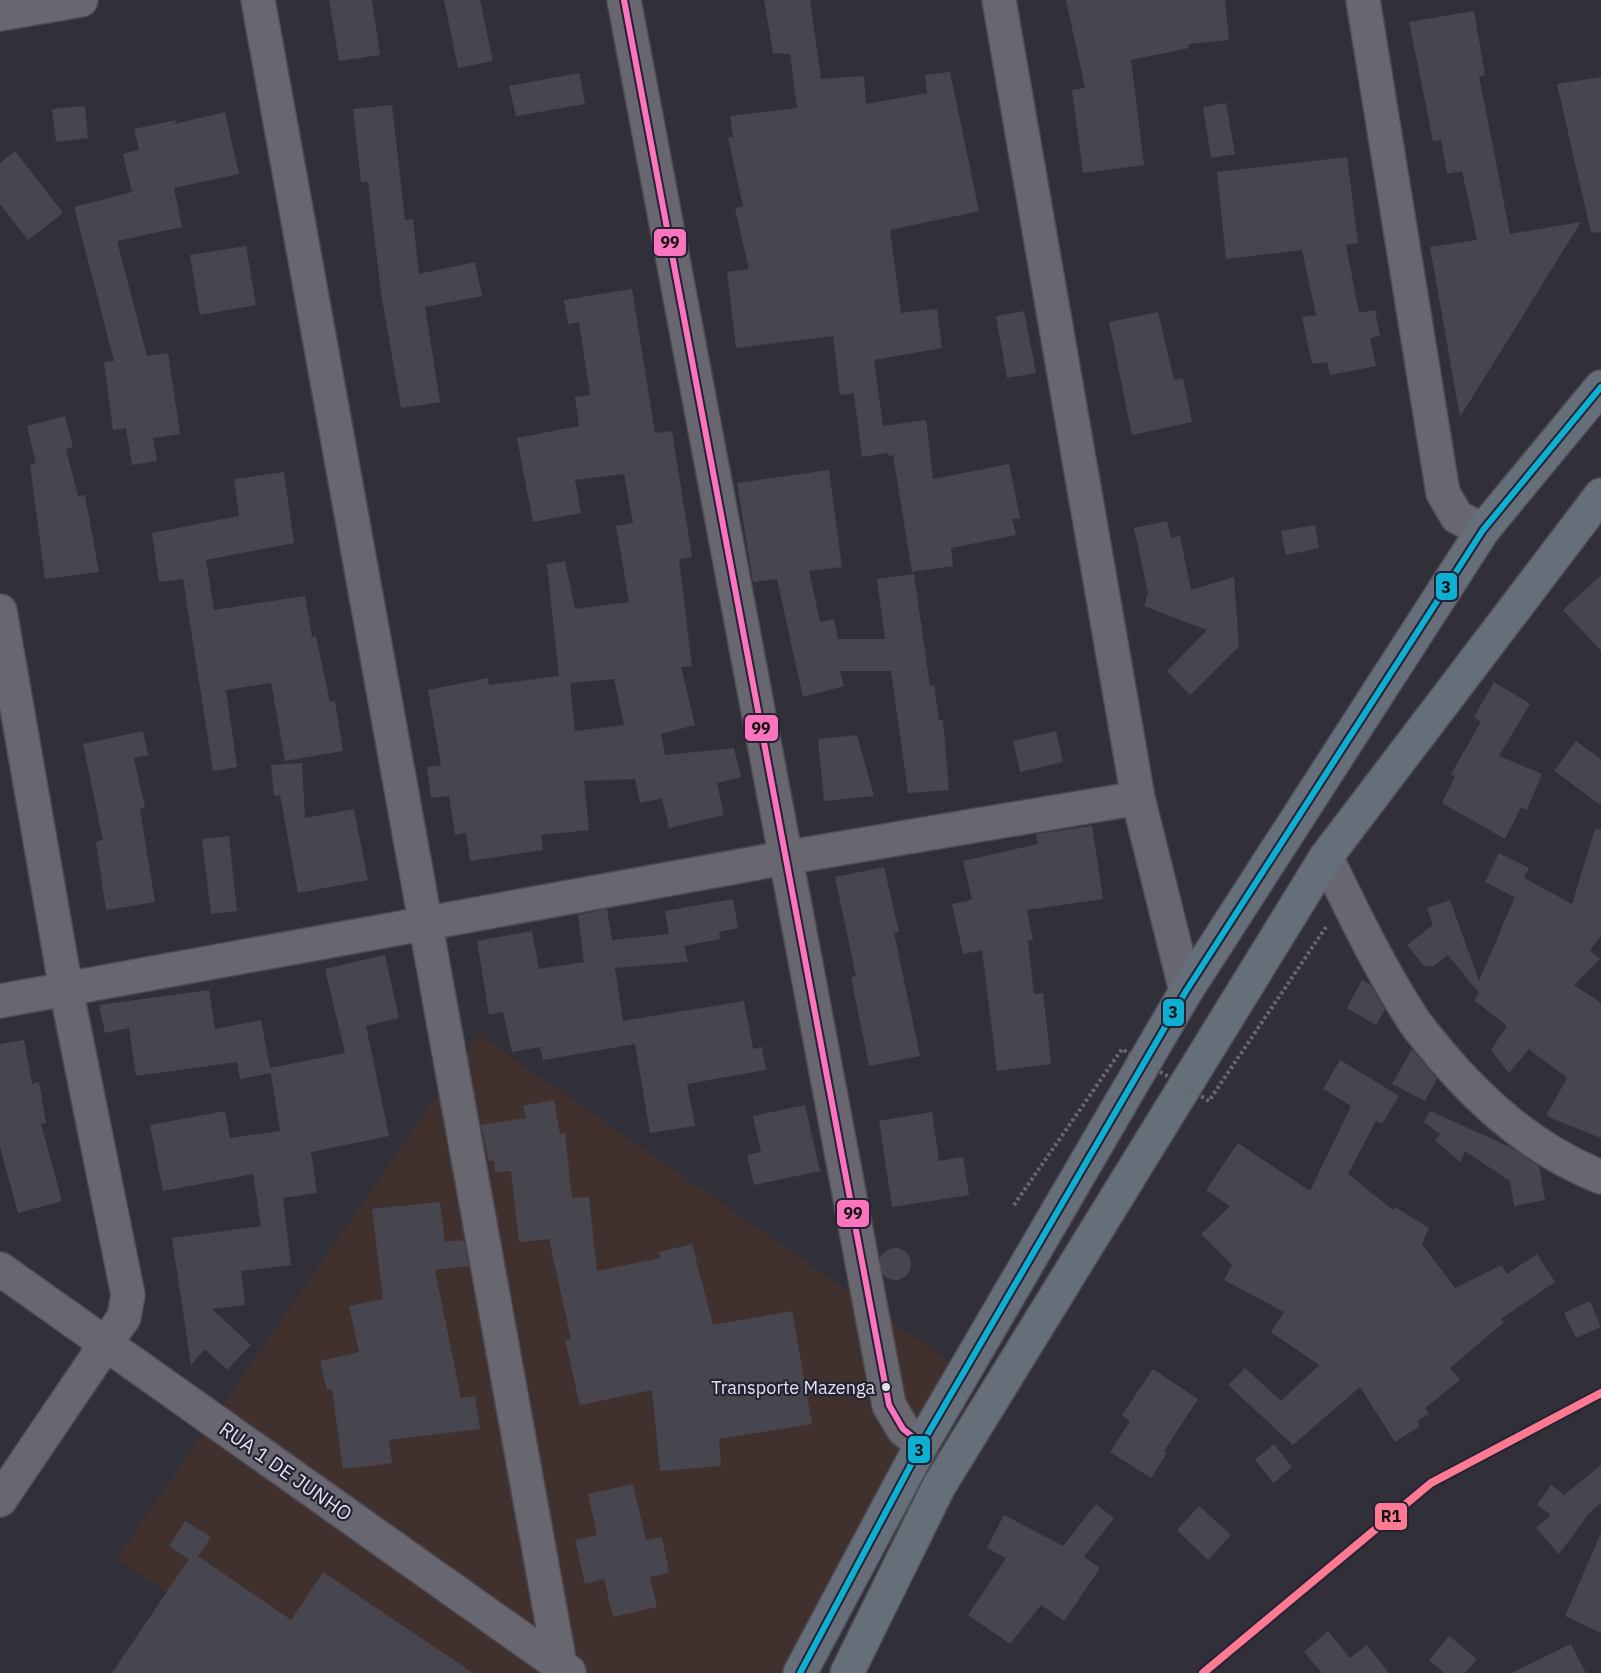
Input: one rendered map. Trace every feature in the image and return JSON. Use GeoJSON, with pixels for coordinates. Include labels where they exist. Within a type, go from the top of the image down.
{"type":"FeatureCollection","features":[{"type":"Feature","properties":{"kind":"highway"},"geometry":{"type":"LineString","coordinates":[[800,1673],[922,1444],[1186,991],[1484,530],[1601,387]]}},
{"type":"Feature","properties":{"kind":"highway"},"geometry":{"type":"LineString","coordinates":[[847,1673],[939,1486],[1326,857],[1601,495]]}},
{"type":"Feature","properties":{"kind":"street"},"geometry":{"type":"LineString","coordinates":[[0,14],[81,0]]}},
{"type":"Feature","properties":{"kind":"street"},"geometry":{"type":"LineString","coordinates":[[258,0],[424,924],[566,1669]]}},
{"type":"Feature","properties":{"kind":"street"},"geometry":{"type":"LineString","coordinates":[[624,0],[889,1405],[903,1429],[922,1444]]}},
{"type":"Feature","properties":{"kind":"street"},"geometry":{"type":"LineString","coordinates":[[999,0],[1138,798],[1186,991]]}},
{"type":"Feature","properties":{"kind":"street"},"geometry":{"type":"LineString","coordinates":[[1363,0],[1443,493],[1457,517],[1484,530]]}},
{"type":"Feature","properties":{"kind":"street"},"geometry":{"type":"LineString","coordinates":[[0,611],[3,651],[66,989],[128,1295],[124,1317],[0,1500]]}},
{"type":"Feature","properties":{"kind":"street"},"geometry":{"type":"LineString","coordinates":[[0,1001],[784,858],[1138,798]]}},
{"type":"Feature","properties":{"kind":"street"},"geometry":{"type":"LineString","coordinates":[[1326,857],[1378,961],[1413,1020],[1472,1092],[1527,1137],[1577,1167],[1601,1177]]}},
{"type":"Feature","properties":{"kind":"street","name":"RUA 1 DE JUNHO"},"geometry":{"type":"LineString","coordinates":[[0,1269],[566,1669]]}},
{"type":"Feature","properties":{"kind":"path"},"geometry":{"type":"LineString","coordinates":[[1014,1205],[1122,1049],[1209,1101],[1326,927]]}},
{"type":"Feature","properties":{"kind":"shaded area"},"geometry":{"type":"Polygon","coordinates":[[[479,1035],[957,1367],[799,1673],[271,1673],[274,1667],[117,1558],[479,1035]]]}},
{"type":"Feature","properties":{"kind":"building"},"geometry":{"type":"Polygon","coordinates":[[[329,0],[372,0],[380,55],[339,61],[329,0]]]}},
{"type":"Feature","properties":{"kind":"building"},"geometry":{"type":"Polygon","coordinates":[[[444,0],[480,0],[493,61],[458,68],[444,0]]]}},
{"type":"Feature","properties":{"kind":"building"},"geometry":{"type":"Polygon","coordinates":[[[764,0],[810,0],[821,79],[864,76],[866,104],[927,93],[925,75],[950,72],[979,211],[890,230],[901,313],[937,309],[942,348],[874,360],[883,426],[926,420],[933,479],[1009,464],[1020,518],[1012,519],[1016,535],[951,548],[953,566],[912,572],[893,455],[889,456],[888,453],[862,457],[854,393],[840,395],[833,336],[736,348],[727,272],[749,269],[735,208],[743,206],[728,138],[733,137],[730,116],[797,108],[790,54],[773,53],[764,0]]]}},
{"type":"Feature","properties":{"kind":"building"},"geometry":{"type":"Polygon","coordinates":[[[1066,0],[1225,0],[1229,40],[1188,44],[1189,48],[1131,60],[1144,165],[1083,173],[1072,90],[1085,88],[1066,0]]]}},
{"type":"Feature","properties":{"kind":"building"},"geometry":{"type":"Polygon","coordinates":[[[1474,11],[1485,75],[1479,76],[1510,234],[1581,222],[1460,417],[1430,247],[1477,240],[1462,171],[1447,174],[1441,140],[1433,141],[1409,22],[1474,11]]]}},
{"type":"Feature","properties":{"kind":"building"},"geometry":{"type":"Polygon","coordinates":[[[579,73],[585,104],[516,116],[509,86],[579,73]]]}},
{"type":"Feature","properties":{"kind":"building"},"geometry":{"type":"Polygon","coordinates":[[[1601,77],[1601,232],[1591,233],[1557,84],[1601,77]]]}},
{"type":"Feature","properties":{"kind":"building"},"geometry":{"type":"Polygon","coordinates":[[[1226,103],[1235,154],[1211,158],[1203,107],[1226,103]]]}},
{"type":"Feature","properties":{"kind":"building"},"geometry":{"type":"Polygon","coordinates":[[[392,105],[405,220],[413,219],[419,274],[475,262],[482,296],[425,307],[440,402],[401,408],[381,293],[368,182],[361,182],[353,109],[392,105]]]}},
{"type":"Feature","properties":{"kind":"building"},"geometry":{"type":"Polygon","coordinates":[[[85,106],[88,138],[56,142],[52,109],[85,106]]]}},
{"type":"Feature","properties":{"kind":"building"},"geometry":{"type":"Polygon","coordinates":[[[225,112],[239,174],[174,188],[182,227],[117,241],[147,356],[168,353],[180,434],[153,438],[157,461],[132,465],[126,428],[113,430],[104,362],[114,361],[74,207],[132,192],[123,154],[139,150],[134,129],[177,120],[174,124],[225,112]]]}},
{"type":"Feature","properties":{"kind":"building"},"geometry":{"type":"Polygon","coordinates":[[[15,151],[63,213],[28,240],[0,204],[0,163],[15,151]]]}},
{"type":"Feature","properties":{"kind":"building"},"geometry":{"type":"Polygon","coordinates":[[[1347,157],[1358,243],[1346,245],[1359,313],[1375,310],[1380,336],[1370,338],[1376,366],[1330,375],[1327,362],[1312,364],[1302,317],[1316,315],[1302,250],[1226,259],[1217,172],[1347,157]]]}},
{"type":"Feature","properties":{"kind":"building"},"geometry":{"type":"Polygon","coordinates":[[[246,246],[256,305],[200,315],[190,255],[246,246]]]}},
{"type":"Feature","properties":{"kind":"building"},"geometry":{"type":"Polygon","coordinates":[[[632,289],[655,433],[672,431],[692,557],[679,559],[692,666],[681,667],[695,725],[661,734],[665,755],[734,748],[741,777],[717,783],[724,815],[669,828],[662,798],[640,803],[635,779],[584,781],[589,830],[541,835],[543,850],[470,861],[466,833],[455,835],[449,796],[431,798],[427,767],[441,765],[428,690],[488,678],[489,685],[559,676],[547,564],[565,561],[575,609],[629,602],[616,526],[633,523],[624,474],[575,480],[581,513],[533,522],[517,438],[579,426],[575,397],[590,395],[579,322],[568,324],[564,300],[632,289]],[[614,679],[570,683],[575,731],[624,725],[614,679]]]}},
{"type":"Feature","properties":{"kind":"building"},"geometry":{"type":"Polygon","coordinates":[[[1024,311],[1036,373],[1007,378],[996,316],[1024,311]]]}},
{"type":"Feature","properties":{"kind":"building"},"geometry":{"type":"Polygon","coordinates":[[[1158,312],[1174,380],[1183,378],[1192,422],[1132,435],[1109,322],[1158,312]]]}},
{"type":"Feature","properties":{"kind":"building"},"geometry":{"type":"Polygon","coordinates":[[[65,416],[73,447],[66,449],[78,496],[85,495],[99,572],[45,579],[30,465],[36,463],[27,426],[65,416]]]}},
{"type":"Feature","properties":{"kind":"building"},"geometry":{"type":"Polygon","coordinates":[[[829,470],[842,567],[809,571],[820,622],[834,619],[838,639],[885,639],[877,579],[914,574],[930,686],[934,685],[939,720],[943,720],[949,790],[908,793],[891,671],[840,671],[844,686],[803,697],[777,579],[753,582],[737,483],[829,470]]]}},
{"type":"Feature","properties":{"kind":"building"},"geometry":{"type":"Polygon","coordinates":[[[284,472],[294,543],[206,560],[214,610],[305,596],[312,637],[316,636],[330,702],[335,701],[343,751],[285,761],[271,683],[226,690],[237,767],[213,771],[183,579],[159,582],[152,533],[239,516],[234,479],[284,472]]]}},
{"type":"Feature","properties":{"kind":"building"},"geometry":{"type":"Polygon","coordinates":[[[1167,521],[1171,538],[1180,536],[1191,590],[1234,577],[1239,646],[1190,695],[1167,671],[1207,630],[1144,606],[1148,593],[1134,528],[1167,521]]]}},
{"type":"Feature","properties":{"kind":"building"},"geometry":{"type":"Polygon","coordinates":[[[1315,525],[1319,548],[1286,555],[1281,531],[1315,525]]]}},
{"type":"Feature","properties":{"kind":"building"},"geometry":{"type":"Polygon","coordinates":[[[1601,575],[1601,651],[1563,610],[1601,575]]]}},
{"type":"Feature","properties":{"kind":"building"},"geometry":{"type":"Polygon","coordinates":[[[1494,682],[1530,704],[1499,756],[1542,774],[1527,810],[1521,807],[1505,839],[1442,803],[1455,777],[1451,774],[1481,722],[1474,717],[1494,682]]]}},
{"type":"Feature","properties":{"kind":"building"},"geometry":{"type":"Polygon","coordinates":[[[143,731],[148,755],[134,758],[145,808],[140,809],[155,902],[106,910],[96,842],[103,840],[83,744],[143,731]]]}},
{"type":"Feature","properties":{"kind":"building"},"geometry":{"type":"Polygon","coordinates":[[[1056,731],[1063,762],[1020,772],[1013,741],[1056,731]]]}},
{"type":"Feature","properties":{"kind":"building"},"geometry":{"type":"Polygon","coordinates":[[[857,735],[874,796],[824,801],[818,739],[857,735]]]}},
{"type":"Feature","properties":{"kind":"building"},"geometry":{"type":"Polygon","coordinates":[[[1576,741],[1601,759],[1601,805],[1554,771],[1576,741]]]}},
{"type":"Feature","properties":{"kind":"building"},"geometry":{"type":"Polygon","coordinates":[[[302,763],[305,818],[354,809],[368,880],[298,893],[280,795],[274,796],[271,765],[302,763]]]}},
{"type":"Feature","properties":{"kind":"building"},"geometry":{"type":"Polygon","coordinates":[[[1092,826],[1103,899],[1027,910],[1033,940],[1028,941],[1034,994],[1043,993],[1051,1064],[997,1071],[982,950],[963,954],[952,904],[972,900],[963,861],[1038,844],[1036,834],[1092,826]]]}},
{"type":"Feature","properties":{"kind":"building"},"geometry":{"type":"Polygon","coordinates":[[[1595,829],[1601,830],[1601,936],[1590,950],[1600,959],[1574,985],[1601,1003],[1601,1138],[1546,1116],[1567,1078],[1529,1049],[1509,1073],[1491,1050],[1507,1026],[1474,1000],[1479,993],[1448,955],[1434,966],[1424,966],[1407,945],[1433,925],[1427,908],[1450,900],[1479,981],[1517,892],[1514,897],[1485,882],[1499,853],[1529,868],[1524,878],[1572,904],[1595,829]]]}},
{"type":"Feature","properties":{"kind":"building"},"geometry":{"type":"Polygon","coordinates":[[[229,836],[237,911],[211,914],[202,839],[229,836]]]}},
{"type":"Feature","properties":{"kind":"building"},"geometry":{"type":"Polygon","coordinates":[[[884,867],[899,932],[894,933],[920,1056],[869,1066],[851,977],[856,976],[835,877],[884,867]]]}},
{"type":"Feature","properties":{"kind":"building"},"geometry":{"type":"Polygon","coordinates":[[[733,899],[738,928],[719,932],[720,939],[684,946],[688,962],[615,968],[623,1021],[744,1001],[753,1049],[762,1047],[766,1070],[687,1084],[695,1126],[650,1133],[635,1044],[543,1060],[540,1047],[512,1052],[503,1012],[489,1015],[477,941],[532,931],[539,969],[584,962],[578,915],[607,909],[612,940],[669,934],[665,911],[733,899]]]}},
{"type":"Feature","properties":{"kind":"building"},"geometry":{"type":"Polygon","coordinates":[[[385,955],[399,1018],[366,1026],[389,1136],[311,1152],[317,1193],[283,1198],[291,1265],[241,1271],[245,1305],[212,1309],[251,1345],[227,1370],[205,1349],[191,1365],[172,1238],[261,1226],[253,1174],[163,1191],[150,1125],[225,1111],[230,1138],[280,1131],[270,1068],[345,1053],[325,969],[385,955]]]}},
{"type":"Feature","properties":{"kind":"building"},"geometry":{"type":"Polygon","coordinates":[[[1362,980],[1370,984],[1385,1010],[1376,1025],[1347,1008],[1362,980]]]}},
{"type":"Feature","properties":{"kind":"building"},"geometry":{"type":"Polygon","coordinates":[[[209,990],[215,1029],[261,1020],[271,1073],[240,1079],[237,1062],[136,1076],[129,1028],[105,1033],[99,1005],[209,990]]]}},
{"type":"Feature","properties":{"kind":"building"},"geometry":{"type":"Polygon","coordinates":[[[24,1040],[32,1084],[39,1082],[46,1123],[41,1124],[62,1201],[18,1213],[0,1147],[0,1044],[24,1040]]]}},
{"type":"Feature","properties":{"kind":"building"},"geometry":{"type":"Polygon","coordinates":[[[1412,1049],[1437,1079],[1425,1101],[1392,1084],[1412,1049]]]}},
{"type":"Feature","properties":{"kind":"building"},"geometry":{"type":"Polygon","coordinates":[[[1340,1060],[1399,1096],[1382,1124],[1376,1121],[1348,1174],[1393,1210],[1395,1207],[1429,1228],[1422,1244],[1455,1288],[1502,1265],[1507,1274],[1537,1254],[1555,1282],[1501,1319],[1504,1322],[1450,1368],[1460,1380],[1425,1408],[1429,1414],[1417,1421],[1420,1426],[1395,1442],[1360,1387],[1293,1445],[1228,1385],[1245,1368],[1281,1401],[1319,1365],[1271,1332],[1284,1312],[1224,1280],[1232,1265],[1201,1234],[1230,1206],[1206,1190],[1238,1143],[1310,1191],[1351,1106],[1323,1089],[1340,1060]]]}},
{"type":"Feature","properties":{"kind":"building"},"geometry":{"type":"Polygon","coordinates":[[[554,1100],[560,1134],[565,1133],[572,1198],[589,1197],[597,1271],[660,1258],[659,1252],[692,1244],[713,1325],[792,1311],[812,1424],[719,1439],[721,1466],[660,1471],[652,1390],[580,1405],[565,1340],[571,1339],[549,1239],[519,1242],[511,1171],[495,1172],[494,1161],[489,1161],[481,1125],[526,1118],[523,1106],[554,1100]]]}},
{"type":"Feature","properties":{"kind":"building"},"geometry":{"type":"Polygon","coordinates":[[[805,1105],[820,1171],[754,1185],[747,1155],[761,1152],[753,1116],[805,1105]]]}},
{"type":"Feature","properties":{"kind":"building"},"geometry":{"type":"Polygon","coordinates":[[[1430,1111],[1510,1147],[1539,1166],[1545,1200],[1514,1206],[1510,1181],[1465,1151],[1460,1162],[1435,1140],[1440,1134],[1424,1122],[1430,1111]]]}},
{"type":"Feature","properties":{"kind":"building"},"geometry":{"type":"Polygon","coordinates":[[[932,1112],[939,1161],[963,1157],[969,1195],[892,1207],[879,1121],[932,1112]]]}},
{"type":"Feature","properties":{"kind":"building"},"geometry":{"type":"Polygon","coordinates":[[[440,1202],[445,1242],[464,1240],[469,1266],[435,1270],[461,1398],[475,1396],[480,1429],[389,1440],[392,1463],[343,1469],[332,1389],[327,1390],[320,1361],[359,1352],[349,1306],[383,1299],[372,1209],[440,1202]]]}},
{"type":"Feature","properties":{"kind":"building"},"geometry":{"type":"Polygon","coordinates":[[[895,1248],[906,1253],[911,1264],[906,1275],[895,1280],[884,1275],[879,1264],[884,1253],[895,1248]]]}},
{"type":"Feature","properties":{"kind":"building"},"geometry":{"type":"Polygon","coordinates":[[[1590,1301],[1601,1327],[1576,1338],[1564,1313],[1590,1301]]]}},
{"type":"Feature","properties":{"kind":"building"},"geometry":{"type":"Polygon","coordinates":[[[1153,1369],[1198,1399],[1164,1451],[1167,1453],[1151,1478],[1110,1452],[1130,1421],[1122,1415],[1153,1369]]]}},
{"type":"Feature","properties":{"kind":"building"},"geometry":{"type":"Polygon","coordinates":[[[1274,1444],[1292,1467],[1274,1483],[1255,1460],[1274,1444]]]}},
{"type":"Feature","properties":{"kind":"building"},"geometry":{"type":"Polygon","coordinates":[[[1601,1465],[1601,1503],[1590,1512],[1559,1554],[1536,1528],[1551,1515],[1537,1505],[1551,1485],[1564,1495],[1601,1465]]]}},
{"type":"Feature","properties":{"kind":"building"},"geometry":{"type":"Polygon","coordinates":[[[633,1484],[646,1540],[662,1537],[669,1573],[650,1577],[657,1607],[613,1617],[604,1579],[585,1584],[575,1540],[597,1535],[588,1494],[633,1484]]]}},
{"type":"Feature","properties":{"kind":"building"},"geometry":{"type":"Polygon","coordinates":[[[1096,1504],[1114,1518],[1084,1557],[1100,1568],[1064,1621],[1041,1605],[1010,1644],[968,1615],[1006,1558],[987,1548],[1004,1515],[1063,1546],[1096,1504]]]}},
{"type":"Feature","properties":{"kind":"building"},"geometry":{"type":"Polygon","coordinates":[[[1199,1506],[1231,1535],[1208,1560],[1177,1530],[1199,1506]]]}},
{"type":"Feature","properties":{"kind":"building"},"geometry":{"type":"Polygon","coordinates":[[[185,1521],[211,1537],[198,1556],[291,1620],[323,1572],[473,1673],[112,1673],[189,1559],[169,1546],[185,1521]]]}},
{"type":"Feature","properties":{"kind":"building"},"geometry":{"type":"Polygon","coordinates":[[[1601,1533],[1601,1633],[1565,1616],[1601,1533]]]}},
{"type":"Feature","properties":{"kind":"building"},"geometry":{"type":"Polygon","coordinates":[[[1328,1631],[1350,1658],[1367,1645],[1389,1673],[1322,1673],[1304,1652],[1328,1631]]]}},
{"type":"Feature","properties":{"kind":"building"},"geometry":{"type":"Polygon","coordinates":[[[1449,1636],[1477,1659],[1465,1673],[1444,1673],[1429,1660],[1449,1636]]]}},
{"type":"Feature","properties":{"kind":"building"},"geometry":{"type":"Polygon","coordinates":[[[1571,1644],[1586,1673],[1511,1673],[1571,1644]]]}},
{"type":"Feature","properties":{"kind":"transit line","name":"99"},"geometry":{"type":"LineString","coordinates":[[624,0],[889,1405],[903,1429],[922,1444]]}},
{"type":"Feature","properties":{"kind":"transit line","name":"3"},"geometry":{"type":"LineString","coordinates":[[800,1673],[922,1444],[1186,991],[1483,530],[1601,387]]}},
{"type":"Feature","properties":{"kind":"transit line","name":"R1"},"geometry":{"type":"LineString","coordinates":[[1203,1673],[1431,1483],[1601,1393]]}},
{"type":"Feature","properties":{"kind":"place","name":"Transporte Mazenga"},"geometry":{"type":"Point","coordinates":[886,1387]}}]}
